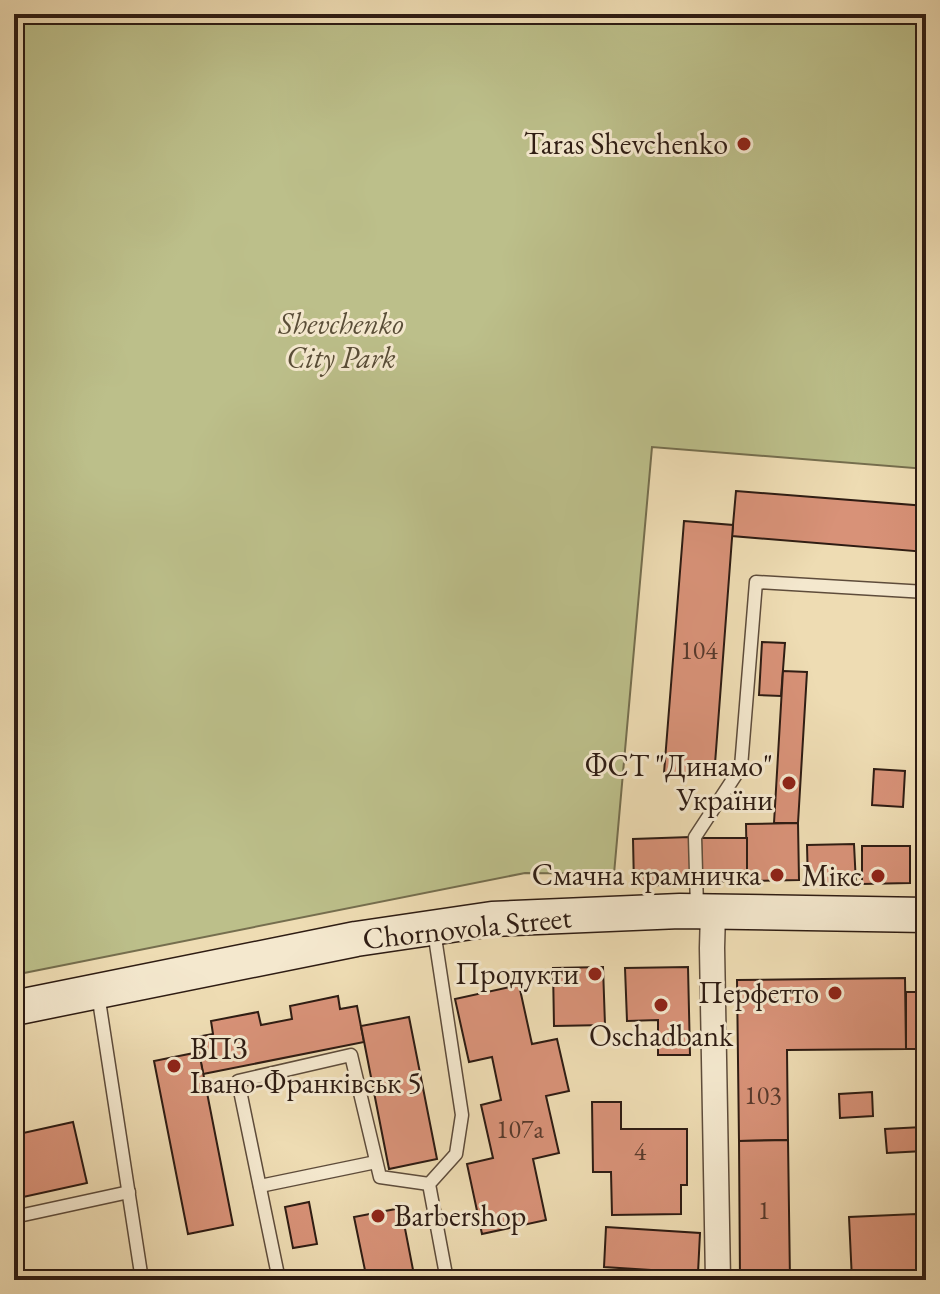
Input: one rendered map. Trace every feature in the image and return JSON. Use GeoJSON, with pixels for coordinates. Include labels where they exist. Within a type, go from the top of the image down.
{"type":"FeatureCollection","features":[{"type":"Feature","properties":{"kind":"main road","name":"Chornovola Street"},"geometry":{"type":"LineString","coordinates":[[14,1008],[356,939],[492,919],[705,911],[926,915]]}},
{"type":"Feature","properties":{"kind":"street"},"geometry":{"type":"LineString","coordinates":[[705,911],[712,948],[718,1280]]}},
{"type":"Feature","properties":{"kind":"lane"},"geometry":{"type":"LineString","coordinates":[[705,911],[695,837],[741,767],[756,582],[926,592]]}},
{"type":"Feature","properties":{"kind":"lane"},"geometry":{"type":"LineString","coordinates":[[429,1184],[456,1154],[462,1115],[433,928]]}},
{"type":"Feature","properties":{"kind":"lane"},"geometry":{"type":"LineString","coordinates":[[98,991],[142,1280]]}},
{"type":"Feature","properties":{"kind":"lane"},"geometry":{"type":"LineString","coordinates":[[279,1280],[238,1081],[351,1055],[380,1177],[429,1184]]}},
{"type":"Feature","properties":{"kind":"lane"},"geometry":{"type":"LineString","coordinates":[[260,1186],[376,1162]]}},
{"type":"Feature","properties":{"kind":"lane"},"geometry":{"type":"LineString","coordinates":[[429,1184],[447,1280]]}},
{"type":"Feature","properties":{"kind":"lane"},"geometry":{"type":"LineString","coordinates":[[14,1217],[129,1192]]}},
{"type":"Feature","properties":{"kind":"green space","name":"Shevchenko City Park"},"geometry":{"type":"Polygon","coordinates":[[[14,14],[926,14],[926,469],[652,447],[614,874],[525,873],[14,975],[14,14]]]}},
{"type":"Feature","properties":{"kind":"building"},"geometry":{"type":"Polygon","coordinates":[[[736,491],[926,506],[926,552],[732,536],[736,491]]]}},
{"type":"Feature","properties":{"kind":"building"},"geometry":{"type":"Polygon","coordinates":[[[684,521],[733,525],[714,777],[664,773],[684,521]]]}},
{"type":"Feature","properties":{"kind":"building"},"geometry":{"type":"Polygon","coordinates":[[[762,642],[785,643],[781,696],[759,695],[762,642]]]}},
{"type":"Feature","properties":{"kind":"building"},"geometry":{"type":"Polygon","coordinates":[[[783,671],[807,672],[798,823],[774,823],[783,671]]]}},
{"type":"Feature","properties":{"kind":"building"},"geometry":{"type":"Polygon","coordinates":[[[874,769],[905,771],[903,807],[872,805],[874,769]]]}},
{"type":"Feature","properties":{"kind":"building"},"geometry":{"type":"Polygon","coordinates":[[[798,823],[799,880],[747,881],[746,824],[798,823]]]}},
{"type":"Feature","properties":{"kind":"building"},"geometry":{"type":"Polygon","coordinates":[[[690,837],[691,884],[634,886],[633,839],[690,837]]]}},
{"type":"Feature","properties":{"kind":"building"},"geometry":{"type":"Polygon","coordinates":[[[701,838],[747,838],[747,881],[702,882],[701,838]]]}},
{"type":"Feature","properties":{"kind":"building"},"geometry":{"type":"Polygon","coordinates":[[[854,844],[856,884],[808,885],[807,845],[854,844]]]}},
{"type":"Feature","properties":{"kind":"building"},"geometry":{"type":"Polygon","coordinates":[[[862,846],[910,846],[910,883],[862,884],[862,846]]]}},
{"type":"Feature","properties":{"kind":"building"},"geometry":{"type":"Polygon","coordinates":[[[603,967],[605,1025],[554,1026],[553,968],[603,967]]]}},
{"type":"Feature","properties":{"kind":"building"},"geometry":{"type":"Polygon","coordinates":[[[688,967],[690,1055],[658,1055],[658,1020],[627,1021],[625,968],[688,967]]]}},
{"type":"Feature","properties":{"kind":"building"},"geometry":{"type":"Polygon","coordinates":[[[905,978],[906,1049],[787,1050],[788,1140],[739,1141],[737,980],[905,978]]]}},
{"type":"Feature","properties":{"kind":"building"},"geometry":{"type":"Polygon","coordinates":[[[519,985],[532,1044],[557,1039],[569,1091],[546,1096],[559,1153],[533,1159],[546,1220],[482,1234],[467,1164],[493,1158],[481,1105],[501,1100],[492,1057],[469,1062],[455,999],[519,985]]]}},
{"type":"Feature","properties":{"kind":"building"},"geometry":{"type":"Polygon","coordinates":[[[906,992],[926,992],[926,1049],[906,1049],[906,992]]]}},
{"type":"Feature","properties":{"kind":"building"},"geometry":{"type":"Polygon","coordinates":[[[338,996],[340,1009],[357,1006],[364,1042],[203,1074],[196,1037],[213,1034],[211,1021],[258,1012],[261,1025],[292,1019],[290,1006],[338,996]]]}},
{"type":"Feature","properties":{"kind":"building"},"geometry":{"type":"Polygon","coordinates":[[[409,1017],[437,1159],[389,1169],[361,1026],[409,1017]]]}},
{"type":"Feature","properties":{"kind":"building"},"geometry":{"type":"Polygon","coordinates":[[[199,1052],[233,1225],[188,1234],[154,1061],[199,1052]]]}},
{"type":"Feature","properties":{"kind":"building"},"geometry":{"type":"Polygon","coordinates":[[[872,1092],[873,1116],[840,1118],[839,1094],[872,1092]]]}},
{"type":"Feature","properties":{"kind":"building"},"geometry":{"type":"Polygon","coordinates":[[[592,1102],[621,1102],[621,1129],[687,1129],[687,1185],[681,1185],[681,1214],[612,1215],[611,1172],[593,1172],[592,1102]]]}},
{"type":"Feature","properties":{"kind":"building"},"geometry":{"type":"Polygon","coordinates":[[[73,1122],[87,1183],[14,1199],[14,1135],[73,1122]]]}},
{"type":"Feature","properties":{"kind":"building"},"geometry":{"type":"Polygon","coordinates":[[[922,1127],[924,1151],[887,1153],[885,1129],[922,1127]]]}},
{"type":"Feature","properties":{"kind":"building"},"geometry":{"type":"Polygon","coordinates":[[[788,1140],[790,1280],[740,1280],[739,1141],[788,1140]]]}},
{"type":"Feature","properties":{"kind":"building"},"geometry":{"type":"Polygon","coordinates":[[[309,1202],[317,1244],[293,1248],[285,1207],[309,1202]]]}},
{"type":"Feature","properties":{"kind":"building"},"geometry":{"type":"Polygon","coordinates":[[[401,1208],[415,1280],[367,1280],[354,1217],[401,1208]]]}},
{"type":"Feature","properties":{"kind":"building"},"geometry":{"type":"Polygon","coordinates":[[[916,1214],[920,1280],[852,1280],[849,1217],[916,1214]]]}},
{"type":"Feature","properties":{"kind":"building"},"geometry":{"type":"Polygon","coordinates":[[[606,1227],[700,1233],[698,1273],[604,1267],[606,1227]]]}},
{"type":"Feature","properties":{"kind":"place","name":"Taras Shevchenko"},"geometry":{"type":"Point","coordinates":[744,144]}},
{"type":"Feature","properties":{"kind":"place","name":"ФСТ \"Динамо\" України"},"geometry":{"type":"Point","coordinates":[789,783]}},
{"type":"Feature","properties":{"kind":"place","name":"Смачна крамничка"},"geometry":{"type":"Point","coordinates":[777,875]}},
{"type":"Feature","properties":{"kind":"place","name":"Мікс"},"geometry":{"type":"Point","coordinates":[878,876]}},
{"type":"Feature","properties":{"kind":"place","name":"Продукти"},"geometry":{"type":"Point","coordinates":[595,974]}},
{"type":"Feature","properties":{"kind":"place","name":"Перфетто"},"geometry":{"type":"Point","coordinates":[835,993]}},
{"type":"Feature","properties":{"kind":"place","name":"Oschadbank"},"geometry":{"type":"Point","coordinates":[661,1005]}},
{"type":"Feature","properties":{"kind":"place","name":"ВПЗ Івано-Франківськ 5"},"geometry":{"type":"Point","coordinates":[174,1066]}},
{"type":"Feature","properties":{"kind":"place","name":"Barbershop"},"geometry":{"type":"Point","coordinates":[378,1216]}}]}
